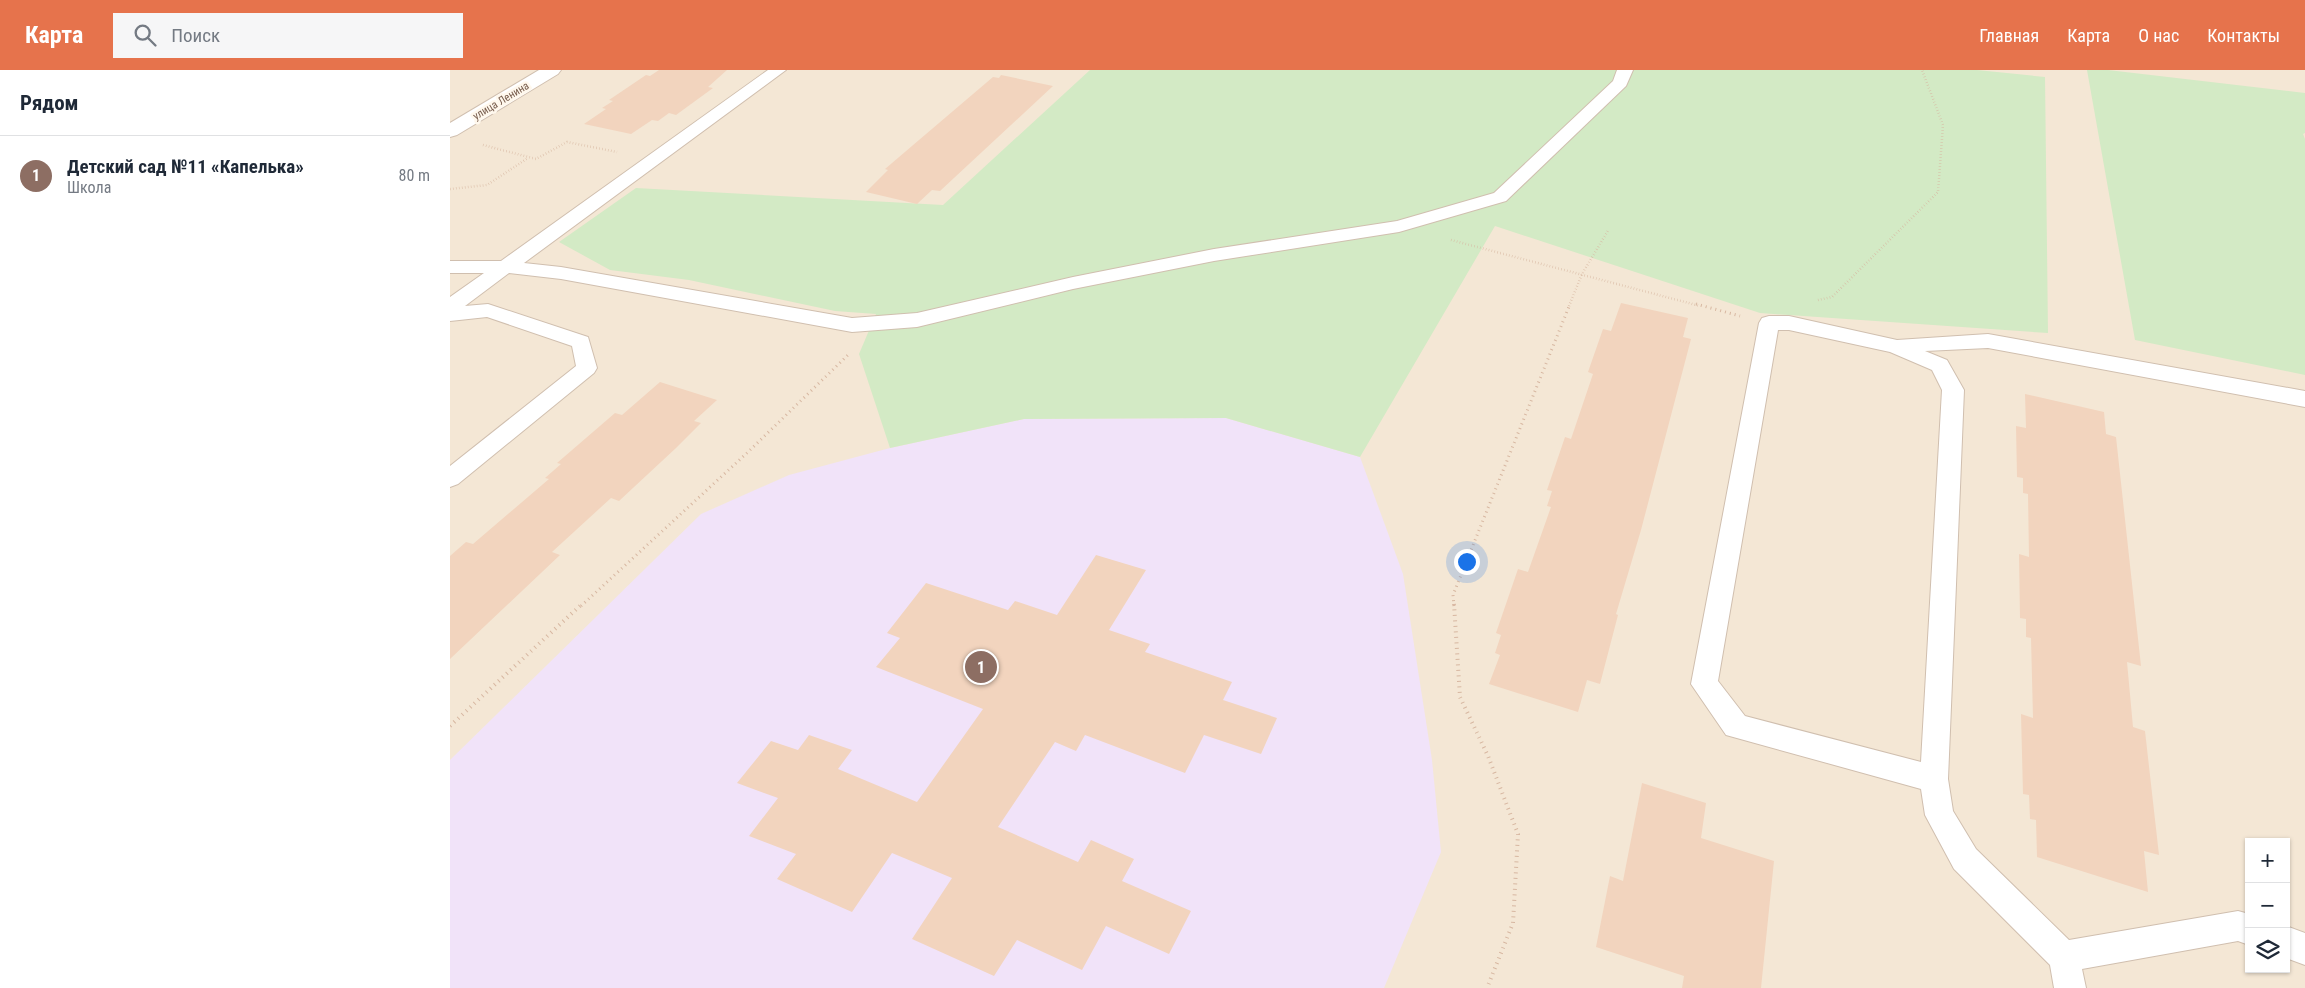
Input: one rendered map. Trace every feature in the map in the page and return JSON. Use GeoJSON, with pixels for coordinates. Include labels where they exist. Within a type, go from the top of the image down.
{"type":"FeatureCollection","features":[{"type":"Feature","properties":{"kind":"street","name":"улица Ленина"},"geometry":{"type":"LineString","coordinates":[[450,131],[552,70]]}},
{"type":"Feature","properties":{"kind":"lane"},"geometry":{"type":"LineString","coordinates":[[450,307],[778,70]]}},
{"type":"Feature","properties":{"kind":"lane"},"geometry":{"type":"LineString","coordinates":[[450,267],[506,267],[561,273],[852,325],[917,320],[1073,283],[1214,255],[1399,226],[1500,197],[1620,82],[1626,70]]}},
{"type":"Feature","properties":{"kind":"lane"},"geometry":{"type":"LineString","coordinates":[[450,314],[488,310],[581,342],[587,368],[450,478]]}},
{"type":"Feature","properties":{"kind":"lane"},"geometry":{"type":"LineString","coordinates":[[1934,779],[1736,726],[1704,684],[1769,323],[1789,323],[1895,346],[1940,365],[1953,390],[1934,779],[1939,815],[1965,859],[2064,957],[2070,988]]}},
{"type":"Feature","properties":{"kind":"lane"},"geometry":{"type":"LineString","coordinates":[[1895,346],[1988,341],[2305,399]]}},
{"type":"Feature","properties":{"kind":"lane"},"geometry":{"type":"LineString","coordinates":[[2064,957],[2238,926],[2245,929]]}},
{"type":"Feature","properties":{"kind":"lane"},"geometry":{"type":"LineString","coordinates":[[2290,943],[2305,949]]}},
{"type":"Feature","properties":{"kind":"path"},"geometry":{"type":"LineString","coordinates":[[1814,301],[1832,297],[1938,192],[1943,126],[1922,70]]}},
{"type":"Feature","properties":{"kind":"path"},"geometry":{"type":"LineString","coordinates":[[476,143],[536,159],[567,142],[654,160]]}},
{"type":"Feature","properties":{"kind":"path"},"geometry":{"type":"LineString","coordinates":[[450,189],[487,185],[529,157]]}},
{"type":"Feature","properties":{"kind":"path"},"geometry":{"type":"LineString","coordinates":[[1399,226],[1769,323]]}},
{"type":"Feature","properties":{"kind":"path"},"geometry":{"type":"LineString","coordinates":[[1487,988],[1513,923],[1518,834],[1488,756],[1460,697],[1453,595],[1582,274],[1609,229]]}},
{"type":"Feature","properties":{"kind":"path"},"geometry":{"type":"LineString","coordinates":[[450,726],[747,453],[881,323]]}},
{"type":"Feature","properties":{"kind":"shaded area"},"geometry":{"type":"Polygon","coordinates":[[[450,70],[2305,70],[2305,988],[450,988],[450,70]]]}},
{"type":"Feature","properties":{"kind":"shaded area"},"geometry":{"type":"Polygon","coordinates":[[[1226,418],[1360,457],[1403,574],[1432,760],[1441,852],[1384,988],[450,988],[450,760],[701,514],[789,475],[890,448],[1024,419],[1226,418]]]}},
{"type":"Feature","properties":{"kind":"green space"},"geometry":{"type":"Polygon","coordinates":[[[1090,70],[1977,70],[2045,77],[2048,333],[1760,313],[1495,226],[1360,457],[1226,418],[1024,419],[890,448],[859,354],[876,314],[835,311],[689,280],[610,270],[559,242],[636,188],[943,205],[1090,70]]]}},
{"type":"Feature","properties":{"kind":"green space"},"geometry":{"type":"Polygon","coordinates":[[[2087,70],[2108,70],[2305,93],[2305,133],[2303,134],[2305,139],[2305,375],[2135,340],[2087,70]]]}},
{"type":"Feature","properties":{"kind":"building"},"geometry":{"type":"Polygon","coordinates":[[[659,70],[727,70],[708,87],[713,88],[676,115],[669,113],[658,121],[652,120],[631,134],[584,124],[606,109],[602,108],[613,101],[609,100],[646,75],[650,76],[659,70]]]}},
{"type":"Feature","properties":{"kind":"building"},"geometry":{"type":"Polygon","coordinates":[[[1001,75],[1053,86],[940,191],[932,190],[917,204],[866,192],[888,170],[885,169],[993,77],[999,78],[1001,75]]]}},
{"type":"Feature","properties":{"kind":"building"},"geometry":{"type":"Polygon","coordinates":[[[1621,303],[1688,318],[1683,337],[1691,339],[1641,530],[1616,614],[1618,615],[1600,684],[1587,680],[1578,712],[1489,684],[1500,655],[1495,653],[1501,635],[1496,633],[1518,569],[1528,572],[1551,507],[1547,506],[1552,491],[1547,490],[1565,437],[1571,439],[1593,374],[1588,372],[1603,329],[1611,331],[1621,303]]]}},
{"type":"Feature","properties":{"kind":"building"},"geometry":{"type":"Polygon","coordinates":[[[660,382],[717,400],[694,421],[701,423],[676,448],[619,501],[611,498],[552,552],[560,555],[450,659],[450,556],[466,542],[473,544],[549,479],[545,478],[561,464],[557,463],[615,413],[622,415],[660,382]]]}},
{"type":"Feature","properties":{"kind":"building"},"geometry":{"type":"Polygon","coordinates":[[[2025,394],[2104,412],[2106,434],[2116,437],[2141,666],[2127,662],[2133,727],[2145,731],[2159,855],[2144,851],[2148,892],[2037,857],[2036,820],[2030,819],[2029,795],[2023,794],[2021,714],[2033,718],[2031,638],[2026,637],[2026,619],[2020,618],[2019,554],[2029,557],[2028,494],[2023,493],[2023,478],[2017,477],[2016,426],[2026,428],[2025,394]]]}},
{"type":"Feature","properties":{"kind":"building"},"geometry":{"type":"Polygon","coordinates":[[[1096,555],[1146,570],[1109,630],[1150,644],[1145,652],[1232,682],[1223,700],[1277,718],[1261,754],[1204,735],[1185,773],[1085,735],[1076,751],[1055,742],[998,827],[1078,862],[1091,840],[1134,859],[1122,881],[1191,911],[1169,954],[1106,926],[1082,970],[1017,940],[994,976],[912,939],[952,878],[892,853],[852,912],[777,879],[796,854],[749,836],[778,798],[737,783],[771,741],[798,750],[809,735],[852,750],[838,769],[917,802],[983,709],[876,667],[900,638],[887,633],[926,583],[1008,610],[1015,601],[1057,615],[1096,555]]]}},
{"type":"Feature","properties":{"kind":"building"},"geometry":{"type":"Polygon","coordinates":[[[1642,783],[1706,803],[1701,838],[1774,861],[1761,988],[1682,988],[1684,976],[1596,947],[1610,876],[1623,881],[1642,783]]]}},
{"type":"Feature","properties":{"kind":"place","name":"Детский сад №11 «Капелька»"},"geometry":{"type":"Point","coordinates":[981,667]}}]}
